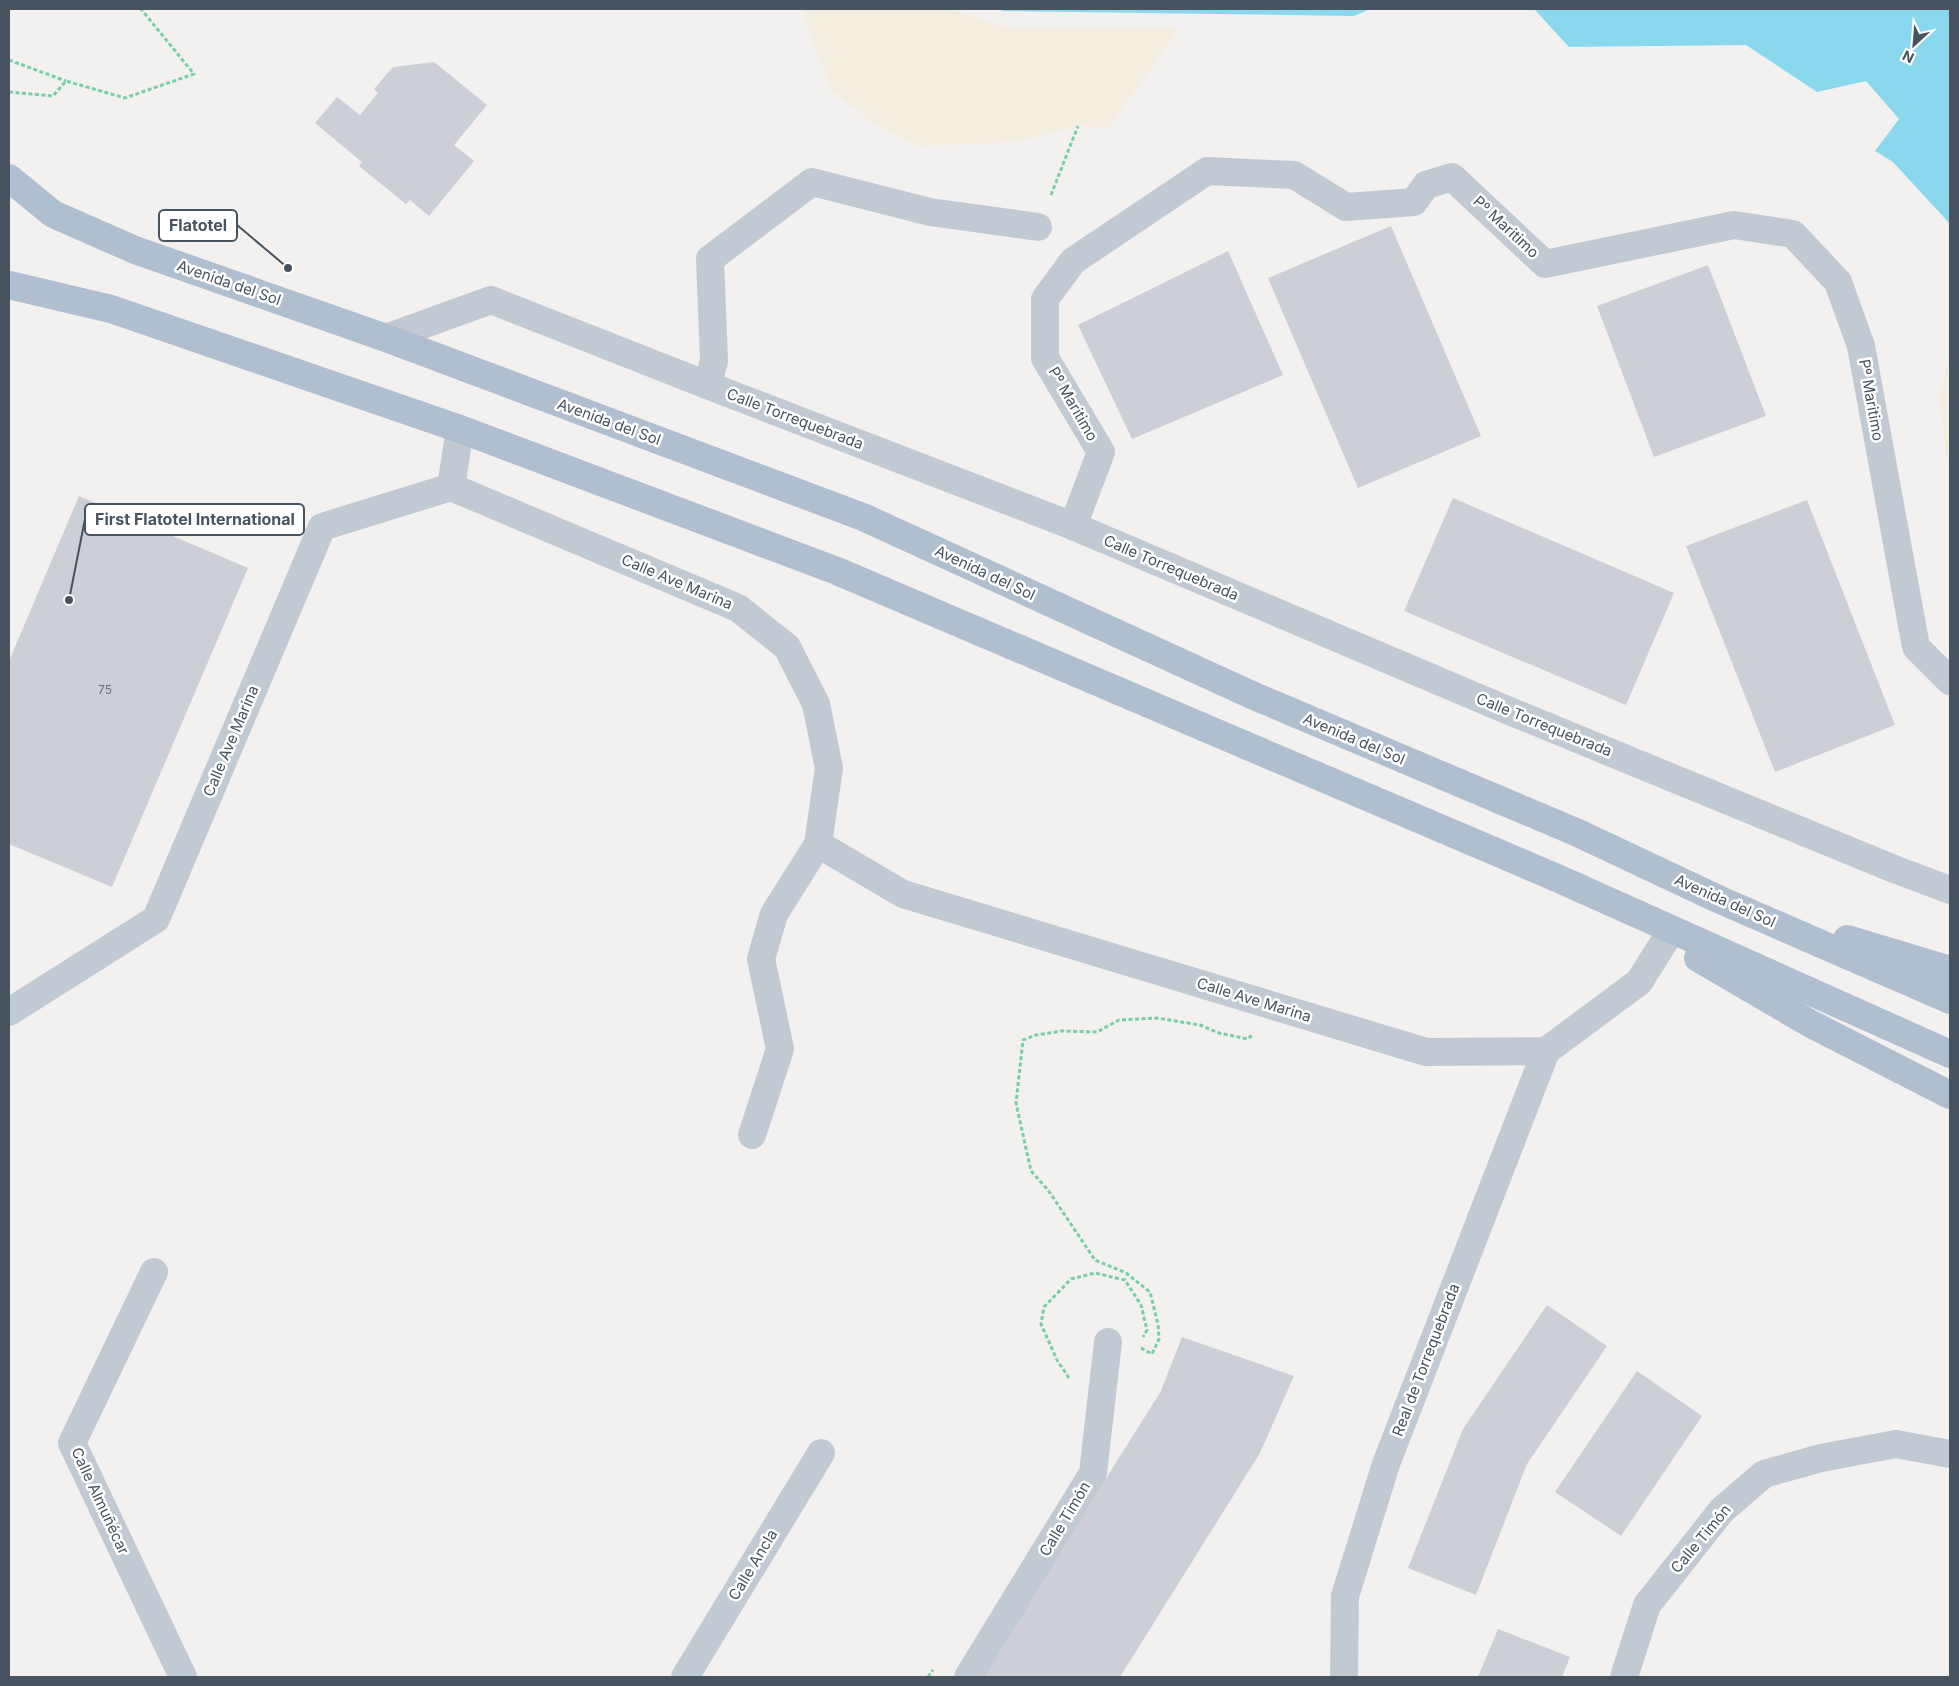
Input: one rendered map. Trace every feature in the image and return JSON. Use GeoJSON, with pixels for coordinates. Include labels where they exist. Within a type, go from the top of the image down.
{"type":"FeatureCollection","features":[{"type":"Feature","properties":{"kind":"main road","name":"Avenida del Sol"},"geometry":{"type":"LineString","coordinates":[[9,178],[53,214],[135,250],[386,338],[863,517],[1254,696],[1578,833],[1718,899],[1950,1000]]}},
{"type":"Feature","properties":{"kind":"main road"},"geometry":{"type":"LineString","coordinates":[[9,285],[111,308],[460,429],[837,571],[1557,878],[1950,1054]]}},
{"type":"Feature","properties":{"kind":"main road"},"geometry":{"type":"LineString","coordinates":[[1557,878],[1811,1024],[1950,1095]]}},
{"type":"Feature","properties":{"kind":"main road"},"geometry":{"type":"LineString","coordinates":[[1718,899],[1950,970]]}},
{"type":"Feature","properties":{"kind":"street","name":"Pº Maritimo"},"geometry":{"type":"LineString","coordinates":[[1073,526],[1100,452],[1045,358],[1046,299],[1072,261],[1207,171],[1294,175],[1346,207],[1414,202],[1426,184],[1452,177],[1545,264],[1734,225],[1793,234],[1838,282],[1861,346],[1916,647],[1950,681]]}},
{"type":"Feature","properties":{"kind":"street"},"geometry":{"type":"LineString","coordinates":[[706,386],[714,361],[710,259],[812,182],[930,212],[1038,227]]}},
{"type":"Feature","properties":{"kind":"street","name":"Calle Torrequebrada"},"geometry":{"type":"LineString","coordinates":[[386,338],[491,300],[706,386],[1073,526],[1516,714],[1894,869],[1950,890]]}},
{"type":"Feature","properties":{"kind":"street"},"geometry":{"type":"LineString","coordinates":[[451,487],[460,429]]}},
{"type":"Feature","properties":{"kind":"street","name":"Calle Ave Marina"},"geometry":{"type":"LineString","coordinates":[[9,1012],[156,919],[322,527],[451,487],[738,608],[787,647],[816,704],[829,768],[818,844],[774,914],[761,959],[780,1049],[752,1134]]}},
{"type":"Feature","properties":{"kind":"street","name":"Calle Ave Marina"},"geometry":{"type":"LineString","coordinates":[[818,844],[904,894],[1426,1052],[1546,1051]]}},
{"type":"Feature","properties":{"kind":"street"},"geometry":{"type":"LineString","coordinates":[[1546,1051],[1639,982],[1666,939]]}},
{"type":"Feature","properties":{"kind":"street","name":"Real de Torrequebrada"},"geometry":{"type":"LineString","coordinates":[[1344,1677],[1345,1596],[1386,1464],[1546,1051]]}},
{"type":"Feature","properties":{"kind":"street","name":"Calle Almuñécar"},"geometry":{"type":"LineString","coordinates":[[154,1272],[72,1443],[183,1677]]}},
{"type":"Feature","properties":{"kind":"street","name":"Calle Timón"},"geometry":{"type":"LineString","coordinates":[[968,1677],[1093,1473],[1108,1342]]}},
{"type":"Feature","properties":{"kind":"street","name":"Calle Timón"},"geometry":{"type":"LineString","coordinates":[[1624,1677],[1647,1604],[1722,1510],[1764,1474],[1821,1458],[1896,1444],[1950,1454]]}},
{"type":"Feature","properties":{"kind":"street","name":"Calle Ancla"},"geometry":{"type":"LineString","coordinates":[[685,1677],[821,1453]]}},
{"type":"Feature","properties":{"kind":"path"},"geometry":{"type":"LineString","coordinates":[[9,60],[66,81],[125,98],[194,74],[141,9]]}},
{"type":"Feature","properties":{"kind":"path"},"geometry":{"type":"LineString","coordinates":[[9,92],[53,96],[66,81]]}},
{"type":"Feature","properties":{"kind":"path"},"geometry":{"type":"LineString","coordinates":[[1038,227],[1078,126]]}},
{"type":"Feature","properties":{"kind":"path"},"geometry":{"type":"LineString","coordinates":[[1138,1347],[1152,1354],[1159,1339],[1158,1324],[1150,1292],[1126,1273],[1095,1260],[1048,1190],[1031,1171],[1016,1103],[1023,1040],[1036,1035],[1062,1031],[1097,1032],[1119,1020],[1157,1018],[1200,1025],[1219,1033],[1248,1039],[1254,1034]]}},
{"type":"Feature","properties":{"kind":"sand"},"geometry":{"type":"Polygon","coordinates":[[[801,9],[950,9],[1010,28],[1180,28],[1109,128],[1078,126],[1019,142],[919,146],[877,126],[831,90],[801,9]]]}},
{"type":"Feature","properties":{"kind":"sand"},"geometry":{"type":"Polygon","coordinates":[[[1950,350],[1950,461],[1946,458],[1939,397],[1950,350]]]}},
{"type":"Feature","properties":{"kind":"water"},"geometry":{"type":"Polygon","coordinates":[[[997,9],[1370,9],[1354,16],[1004,11],[997,9]]]}},
{"type":"Feature","properties":{"kind":"water"},"geometry":{"type":"Polygon","coordinates":[[[1534,9],[1950,9],[1950,224],[1893,162],[1875,151],[1899,119],[1866,81],[1817,92],[1746,45],[1569,47],[1534,9]]]}},
{"type":"Feature","properties":{"kind":"building"},"geometry":{"type":"Polygon","coordinates":[[[434,62],[487,105],[454,145],[474,161],[429,216],[410,200],[406,204],[359,166],[362,162],[315,123],[337,97],[360,115],[378,93],[374,89],[393,67],[434,62]]]}},
{"type":"Feature","properties":{"kind":"building"},"geometry":{"type":"Polygon","coordinates":[[[1391,226],[1481,436],[1358,488],[1268,278],[1391,226]]]}},
{"type":"Feature","properties":{"kind":"building"},"geometry":{"type":"Polygon","coordinates":[[[1228,251],[1283,375],[1132,439],[1078,325],[1228,251]]]}},
{"type":"Feature","properties":{"kind":"building"},"geometry":{"type":"Polygon","coordinates":[[[1708,265],[1766,416],[1654,457],[1597,306],[1708,265]]]}},
{"type":"Feature","properties":{"kind":"building"},"geometry":{"type":"Polygon","coordinates":[[[79,496],[248,568],[112,887],[9,844],[9,661],[79,496]]]}},
{"type":"Feature","properties":{"kind":"building"},"geometry":{"type":"Polygon","coordinates":[[[1453,498],[1674,593],[1626,705],[1404,611],[1453,498]]]}},
{"type":"Feature","properties":{"kind":"building"},"geometry":{"type":"Polygon","coordinates":[[[1807,500],[1895,725],[1775,772],[1686,546],[1807,500]]]}},
{"type":"Feature","properties":{"kind":"building"},"geometry":{"type":"Polygon","coordinates":[[[1547,1305],[1607,1346],[1527,1464],[1476,1595],[1408,1568],[1463,1429],[1547,1305]]]}},
{"type":"Feature","properties":{"kind":"building"},"geometry":{"type":"Polygon","coordinates":[[[1182,1337],[1294,1376],[1260,1453],[1120,1677],[981,1677],[1161,1391],[1182,1337]]]}},
{"type":"Feature","properties":{"kind":"building"},"geometry":{"type":"Polygon","coordinates":[[[1637,1371],[1702,1416],[1621,1536],[1555,1492],[1637,1371]]]}},
{"type":"Feature","properties":{"kind":"building"},"geometry":{"type":"Polygon","coordinates":[[[1498,1629],[1570,1657],[1562,1677],[1478,1677],[1498,1629]]]}},
{"type":"Feature","properties":{"kind":"place","name":"Flatotel"},"geometry":{"type":"Point","coordinates":[288,268]}},
{"type":"Feature","properties":{"kind":"place","name":"First Flatotel International"},"geometry":{"type":"Point","coordinates":[69,600]}}]}
